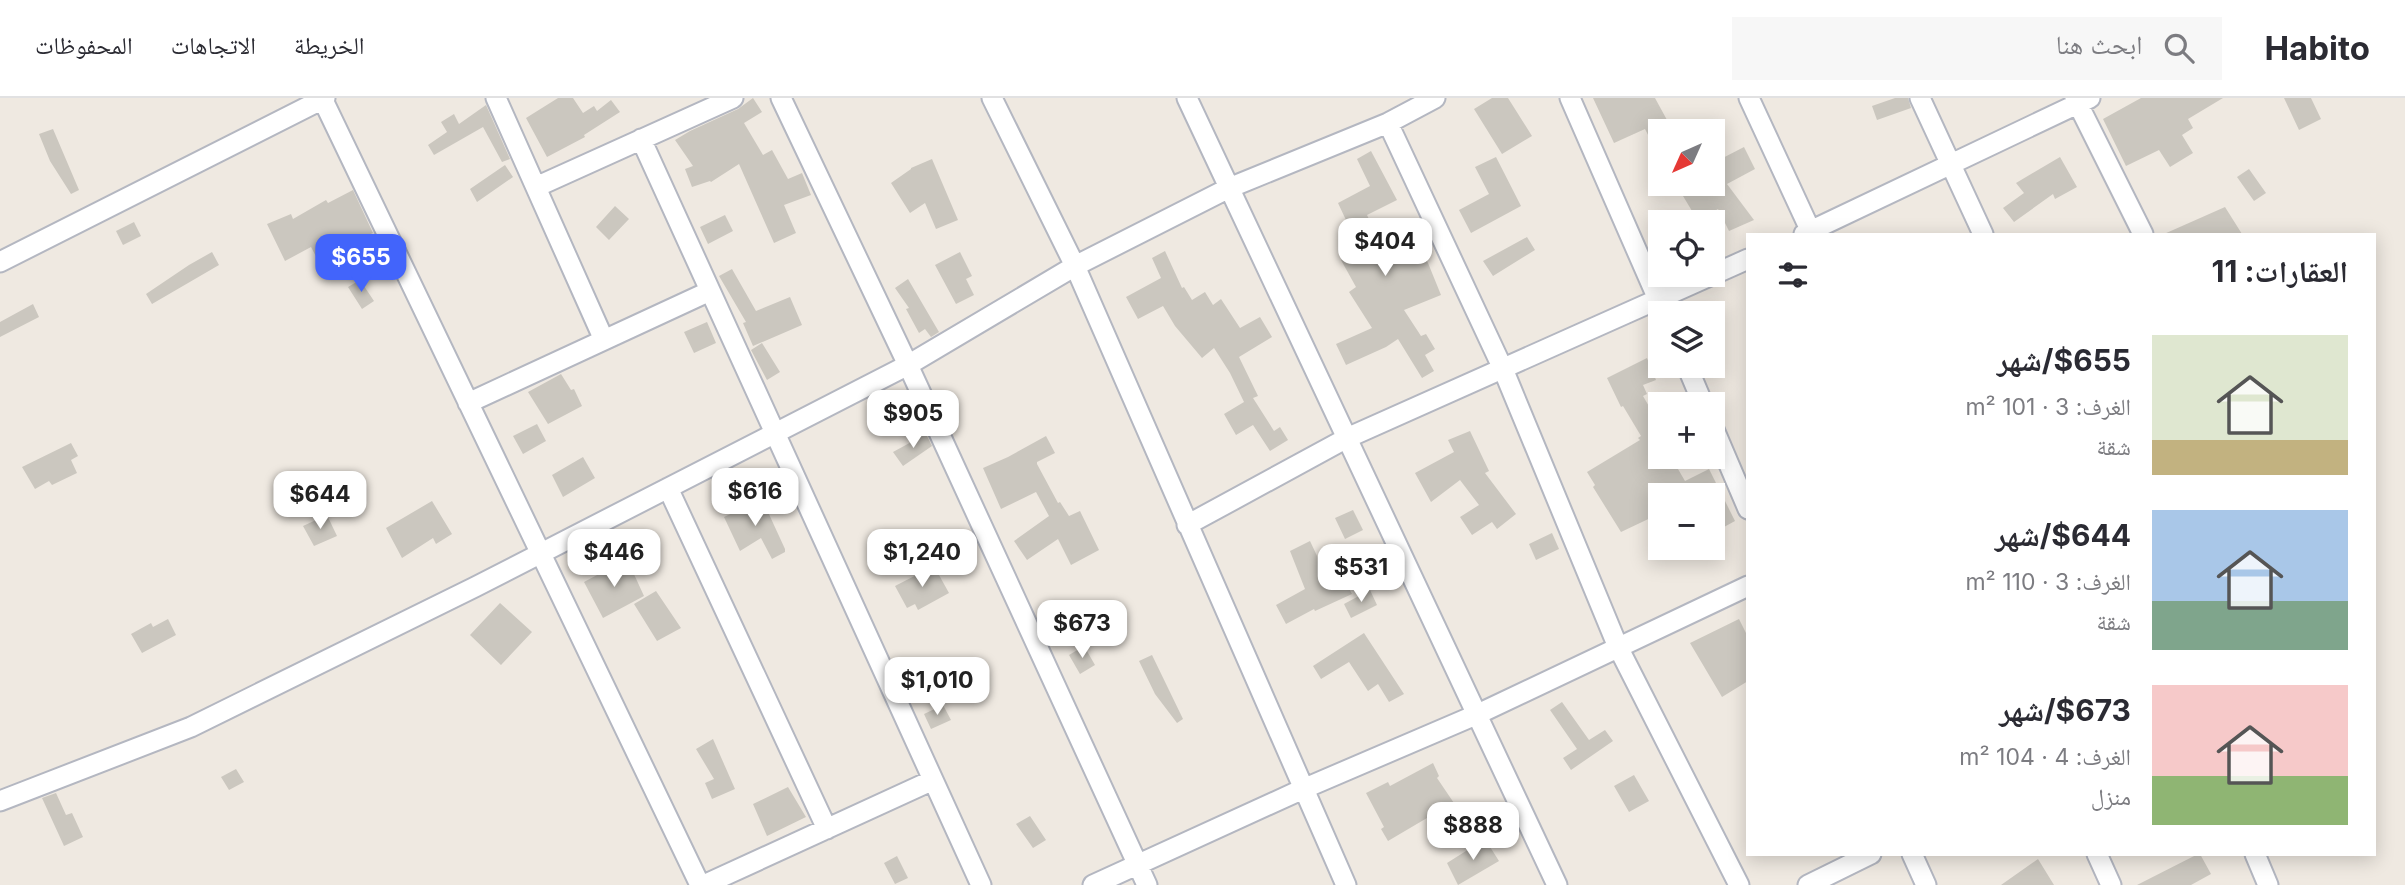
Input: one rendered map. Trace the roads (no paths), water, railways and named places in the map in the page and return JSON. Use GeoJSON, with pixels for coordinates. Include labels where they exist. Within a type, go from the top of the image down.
{"type":"FeatureCollection","features":[{"type":"Feature","properties":{"kind":"street"},"geometry":{"type":"LineString","coordinates":[[0,262],[323,98],[702,885],[933,780]]}},
{"type":"Feature","properties":{"kind":"street"},"geometry":{"type":"LineString","coordinates":[[496,98],[604,340]]}},
{"type":"Feature","properties":{"kind":"street"},"geometry":{"type":"LineString","coordinates":[[536,187],[733,98]]}},
{"type":"Feature","properties":{"kind":"street"},"geometry":{"type":"LineString","coordinates":[[781,98],[908,365],[1147,885]]}},
{"type":"Feature","properties":{"kind":"street"},"geometry":{"type":"LineString","coordinates":[[992,98],[1075,266],[1346,885]]}},
{"type":"Feature","properties":{"kind":"street"},"geometry":{"type":"LineString","coordinates":[[1187,98],[1479,714],[1557,885]]}},
{"type":"Feature","properties":{"kind":"street"},"geometry":{"type":"LineString","coordinates":[[0,801],[191,727],[541,553],[908,365],[1075,266],[1229,188],[1388,123],[1435,98]]}},
{"type":"Feature","properties":{"kind":"street"},"geometry":{"type":"LineString","coordinates":[[1570,98],[1659,301]]}},
{"type":"Feature","properties":{"kind":"street"},"geometry":{"type":"LineString","coordinates":[[1749,98],[1809,233],[2081,100],[2143,233]]}},
{"type":"Feature","properties":{"kind":"street"},"geometry":{"type":"LineString","coordinates":[[1920,98],[1983,233]]}},
{"type":"Feature","properties":{"kind":"street"},"geometry":{"type":"LineString","coordinates":[[1388,123],[1503,369],[1618,647],[1739,885]]}},
{"type":"Feature","properties":{"kind":"street"},"geometry":{"type":"LineString","coordinates":[[641,139],[981,885]]}},
{"type":"Feature","properties":{"kind":"street"},"geometry":{"type":"LineString","coordinates":[[1670,301],[1746,260]]}},
{"type":"Feature","properties":{"kind":"street"},"geometry":{"type":"LineString","coordinates":[[468,403],[710,291]]}},
{"type":"Feature","properties":{"kind":"street"},"geometry":{"type":"LineString","coordinates":[[1187,525],[1347,438],[1503,369],[1648,311]]}},
{"type":"Feature","properties":{"kind":"street"},"geometry":{"type":"LineString","coordinates":[[1725,455],[1746,504]]}},
{"type":"Feature","properties":{"kind":"street"},"geometry":{"type":"LineString","coordinates":[[668,488],[827,829]]}},
{"type":"Feature","properties":{"kind":"street"},"geometry":{"type":"LineString","coordinates":[[1093,885],[1303,789],[1479,714],[1746,587]]}},
{"type":"Feature","properties":{"kind":"street"},"geometry":{"type":"LineString","coordinates":[[1808,885],[1867,856]]}},
{"type":"Feature","properties":{"kind":"street"},"geometry":{"type":"LineString","coordinates":[[1913,856],[1926,885]]}},
{"type":"Feature","properties":{"kind":"street"},"geometry":{"type":"LineString","coordinates":[[2098,856],[2112,885]]}},
{"type":"Feature","properties":{"kind":"street"},"geometry":{"type":"LineString","coordinates":[[2256,856],[2268,885]]}}]}
